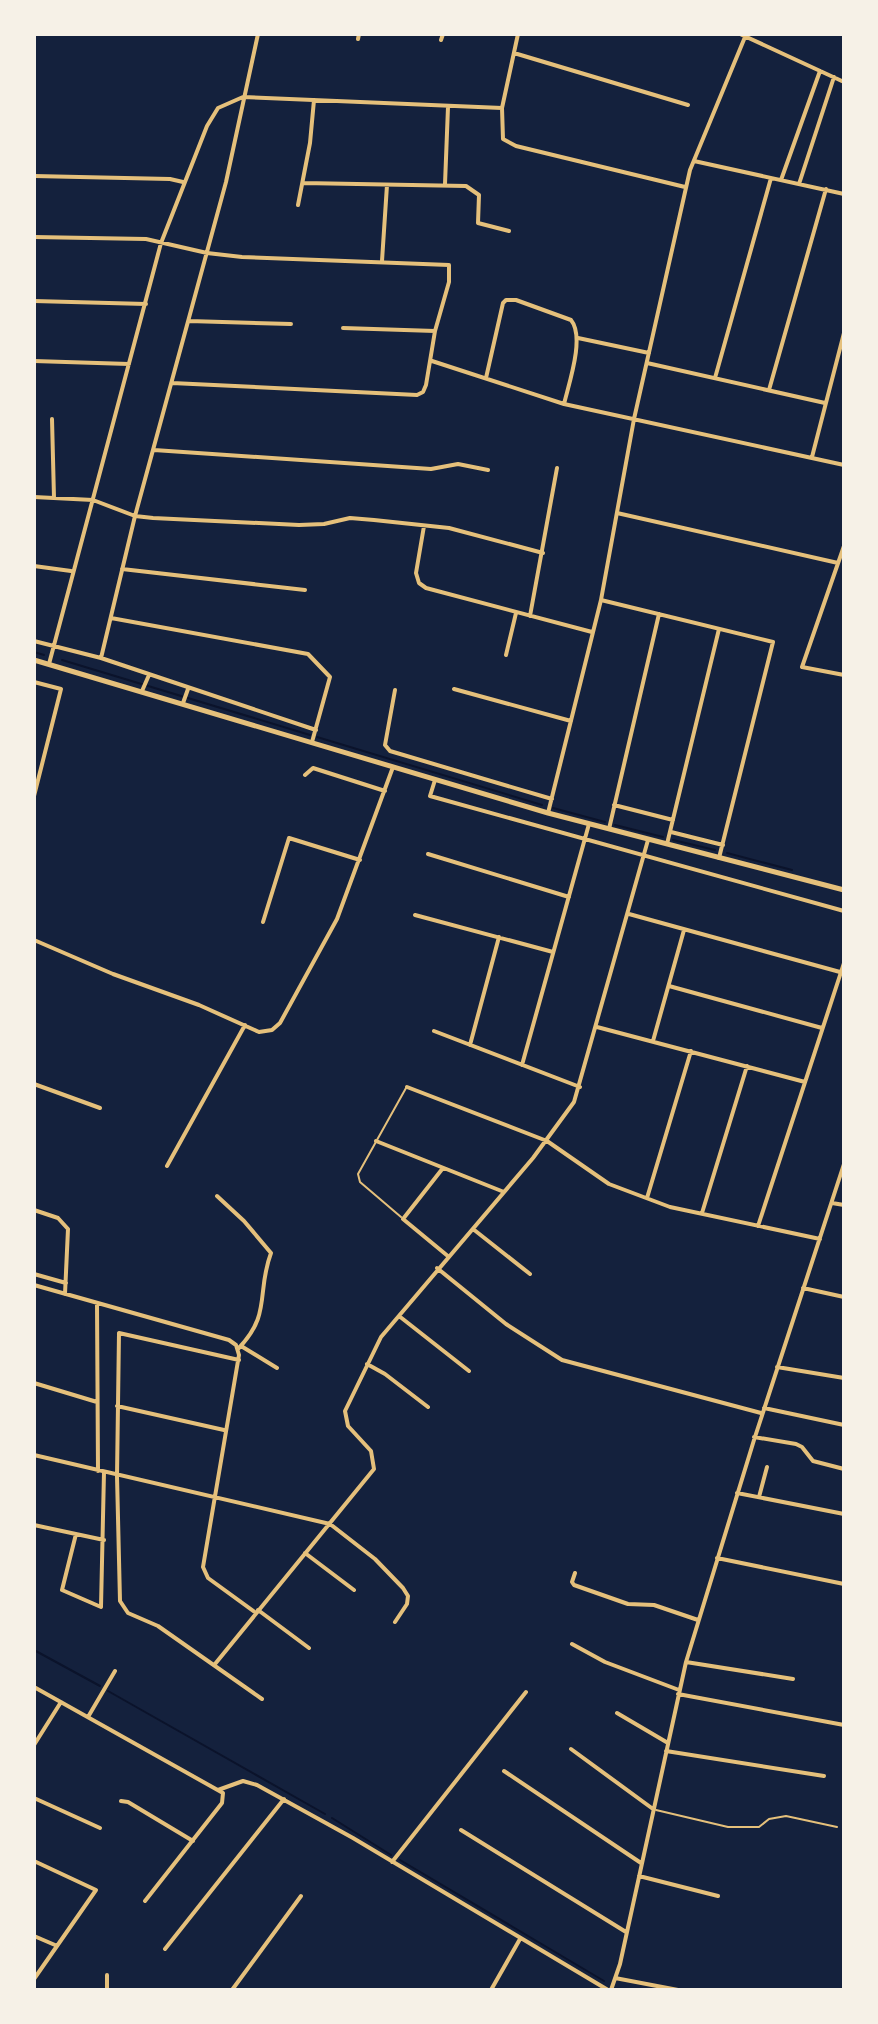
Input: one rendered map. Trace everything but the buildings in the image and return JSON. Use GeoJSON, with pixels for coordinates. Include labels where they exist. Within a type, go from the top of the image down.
{"type":"FeatureCollection","features":[{"type":"Feature","properties":{"kind":"street"},"geometry":{"type":"LineString","coordinates":[[101,658],[135,516],[226,182],[258,34]]}},
{"type":"Feature","properties":{"kind":"street"},"geometry":{"type":"LineString","coordinates":[[518,34],[502,108],[503,139],[685,187]]}},
{"type":"Feature","properties":{"kind":"street"},"geometry":{"type":"LineString","coordinates":[[548,813],[601,600],[634,419],[685,187],[742,35],[844,82]]}},
{"type":"Feature","properties":{"kind":"street"},"geometry":{"type":"LineString","coordinates":[[514,53],[688,105]]}},
{"type":"Feature","properties":{"kind":"street"},"geometry":{"type":"LineString","coordinates":[[781,180],[820,71]]}},
{"type":"Feature","properties":{"kind":"street"},"geometry":{"type":"LineString","coordinates":[[799,184],[834,77]]}},
{"type":"Feature","properties":{"kind":"street"},"geometry":{"type":"LineString","coordinates":[[48,664],[161,243],[183,182],[218,108],[243,97],[502,108]]}},
{"type":"Feature","properties":{"kind":"street"},"geometry":{"type":"LineString","coordinates":[[298,205],[314,100]]}},
{"type":"Feature","properties":{"kind":"street"},"geometry":{"type":"LineString","coordinates":[[445,184],[448,106]]}},
{"type":"Feature","properties":{"kind":"street"},"geometry":{"type":"LineString","coordinates":[[694,161],[844,194]]}},
{"type":"Feature","properties":{"kind":"street"},"geometry":{"type":"LineString","coordinates":[[34,176],[183,182]]}},
{"type":"Feature","properties":{"kind":"street"},"geometry":{"type":"LineString","coordinates":[[715,378],[771,178]]}},
{"type":"Feature","properties":{"kind":"street"},"geometry":{"type":"LineString","coordinates":[[303,183],[445,184],[475,190],[480,204],[478,223],[509,231]]}},
{"type":"Feature","properties":{"kind":"street"},"geometry":{"type":"LineString","coordinates":[[382,261],[387,185]]}},
{"type":"Feature","properties":{"kind":"street"},"geometry":{"type":"LineString","coordinates":[[769,390],[826,189]]}},
{"type":"Feature","properties":{"kind":"street"},"geometry":{"type":"LineString","coordinates":[[34,237],[146,239],[207,253],[242,257],[449,265],[449,282],[423,392],[408,396],[172,383]]}},
{"type":"Feature","properties":{"kind":"street"},"geometry":{"type":"LineString","coordinates":[[486,378],[506,300],[516,300],[571,320],[576,325],[578,338],[564,404]]}},
{"type":"Feature","properties":{"kind":"street"},"geometry":{"type":"LineString","coordinates":[[34,301],[146,304]]}},
{"type":"Feature","properties":{"kind":"street"},"geometry":{"type":"LineString","coordinates":[[189,321],[291,324]]}},
{"type":"Feature","properties":{"kind":"street"},"geometry":{"type":"LineString","coordinates":[[343,328],[435,331]]}},
{"type":"Feature","properties":{"kind":"street"},"geometry":{"type":"LineString","coordinates":[[812,457],[844,333]]}},
{"type":"Feature","properties":{"kind":"street"},"geometry":{"type":"LineString","coordinates":[[578,338],[649,353]]}},
{"type":"Feature","properties":{"kind":"street"},"geometry":{"type":"LineString","coordinates":[[34,361],[129,364]]}},
{"type":"Feature","properties":{"kind":"street"},"geometry":{"type":"LineString","coordinates":[[432,361],[564,404],[844,465]]}},
{"type":"Feature","properties":{"kind":"street"},"geometry":{"type":"LineString","coordinates":[[647,363],[825,403]]}},
{"type":"Feature","properties":{"kind":"street"},"geometry":{"type":"LineString","coordinates":[[52,419],[54,498]]}},
{"type":"Feature","properties":{"kind":"street"},"geometry":{"type":"LineString","coordinates":[[154,450],[431,469],[458,464],[488,470]]}},
{"type":"Feature","properties":{"kind":"street"},"geometry":{"type":"LineString","coordinates":[[530,616],[557,468]]}},
{"type":"Feature","properties":{"kind":"street"},"geometry":{"type":"LineString","coordinates":[[34,497],[93,500],[135,516],[299,525],[324,524],[350,518],[449,528],[543,553]]}},
{"type":"Feature","properties":{"kind":"street"},"geometry":{"type":"LineString","coordinates":[[617,513],[838,563]]}},
{"type":"Feature","properties":{"kind":"street"},"geometry":{"type":"LineString","coordinates":[[424,526],[416,578],[426,588],[592,632]]}},
{"type":"Feature","properties":{"kind":"street"},"geometry":{"type":"LineString","coordinates":[[844,546],[802,667],[844,675]]}},
{"type":"Feature","properties":{"kind":"street"},"geometry":{"type":"LineString","coordinates":[[34,566],[72,571]]}},
{"type":"Feature","properties":{"kind":"street"},"geometry":{"type":"LineString","coordinates":[[122,569],[305,590]]}},
{"type":"Feature","properties":{"kind":"street"},"geometry":{"type":"LineString","coordinates":[[601,600],[773,642],[719,858]]}},
{"type":"Feature","properties":{"kind":"street"},"geometry":{"type":"LineString","coordinates":[[506,655],[516,613]]}},
{"type":"Feature","properties":{"kind":"street"},"geometry":{"type":"LineString","coordinates":[[609,829],[659,614]]}},
{"type":"Feature","properties":{"kind":"street"},"geometry":{"type":"LineString","coordinates":[[111,618],[303,651],[330,677],[312,742]]}},
{"type":"Feature","properties":{"kind":"street"},"geometry":{"type":"LineString","coordinates":[[667,845],[719,629]]}},
{"type":"Feature","properties":{"kind":"street"},"geometry":{"type":"LineString","coordinates":[[34,641],[101,658],[252,717],[316,730]]}},
{"type":"Feature","properties":{"kind":"street"},"geometry":{"type":"LineString","coordinates":[[34,660],[184,701],[234,711],[272,723],[312,742],[548,813],[844,890]]}},
{"type":"Feature","properties":{"kind":"street"},"geometry":{"type":"LineString","coordinates":[[143,689],[148,678]]}},
{"type":"Feature","properties":{"kind":"street"},"geometry":{"type":"LineString","coordinates":[[34,682],[61,689],[34,796]]}},
{"type":"Feature","properties":{"kind":"street"},"geometry":{"type":"LineString","coordinates":[[454,689],[572,721]]}},
{"type":"Feature","properties":{"kind":"street"},"geometry":{"type":"LineString","coordinates":[[395,690],[385,745],[390,751],[552,799]]}},
{"type":"Feature","properties":{"kind":"street"},"geometry":{"type":"LineString","coordinates":[[184,701],[188,691]]}},
{"type":"Feature","properties":{"kind":"street"},"geometry":{"type":"LineString","coordinates":[[34,940],[265,1032],[280,1023],[330,934],[393,767]]}},
{"type":"Feature","properties":{"kind":"street"},"geometry":{"type":"LineString","coordinates":[[305,775],[313,768],[385,791]]}},
{"type":"Feature","properties":{"kind":"street"},"geometry":{"type":"LineString","coordinates":[[435,780],[430,796],[844,911]]}},
{"type":"Feature","properties":{"kind":"street"},"geometry":{"type":"LineString","coordinates":[[613,805],[673,820]]}},
{"type":"Feature","properties":{"kind":"street"},"geometry":{"type":"LineString","coordinates":[[522,1065],[589,824]]}},
{"type":"Feature","properties":{"kind":"street"},"geometry":{"type":"LineString","coordinates":[[670,832],[723,845]]}},
{"type":"Feature","properties":{"kind":"street"},"geometry":{"type":"LineString","coordinates":[[263,922],[289,838],[360,860]]}},
{"type":"Feature","properties":{"kind":"street"},"geometry":{"type":"LineString","coordinates":[[215,1664],[374,1469],[371,1451],[345,1419],[345,1411],[381,1337],[568,1113],[580,1087],[648,840]]}},
{"type":"Feature","properties":{"kind":"street"},"geometry":{"type":"LineString","coordinates":[[428,854],[569,897]]}},
{"type":"Feature","properties":{"kind":"street"},"geometry":{"type":"LineString","coordinates":[[629,914],[840,972]]}},
{"type":"Feature","properties":{"kind":"street"},"geometry":{"type":"LineString","coordinates":[[415,915],[553,952]]}},
{"type":"Feature","properties":{"kind":"street"},"geometry":{"type":"LineString","coordinates":[[653,1041],[684,930]]}},
{"type":"Feature","properties":{"kind":"street"},"geometry":{"type":"LineString","coordinates":[[470,1045],[499,937]]}},
{"type":"Feature","properties":{"kind":"street"},"geometry":{"type":"LineString","coordinates":[[758,1226],[844,963]]}},
{"type":"Feature","properties":{"kind":"street"},"geometry":{"type":"LineString","coordinates":[[669,986],[822,1028]]}},
{"type":"Feature","properties":{"kind":"street"},"geometry":{"type":"LineString","coordinates":[[167,1166],[245,1025]]}},
{"type":"Feature","properties":{"kind":"street"},"geometry":{"type":"LineString","coordinates":[[597,1027],[805,1082]]}},
{"type":"Feature","properties":{"kind":"street"},"geometry":{"type":"LineString","coordinates":[[434,1031],[580,1087]]}},
{"type":"Feature","properties":{"kind":"street"},"geometry":{"type":"LineString","coordinates":[[647,1199],[691,1051]]}},
{"type":"Feature","properties":{"kind":"street"},"geometry":{"type":"LineString","coordinates":[[702,1214],[747,1066]]}},
{"type":"Feature","properties":{"kind":"street"},"geometry":{"type":"LineString","coordinates":[[34,1084],[100,1108]]}},
{"type":"Feature","properties":{"kind":"street"},"geometry":{"type":"LineString","coordinates":[[407,1087],[547,1141],[609,1184],[647,1199],[820,1239]]}},
{"type":"Feature","properties":{"kind":"street"},"geometry":{"type":"LineString","coordinates":[[376,1141],[505,1192]]}},
{"type":"Feature","properties":{"kind":"street"},"geometry":{"type":"LineString","coordinates":[[218,1790],[243,1781],[257,1785],[610,1990],[627,1932],[686,1662],[754,1437],[844,1164]]}},
{"type":"Feature","properties":{"kind":"street"},"geometry":{"type":"LineString","coordinates":[[443,1168],[403,1219],[449,1257]]}},
{"type":"Feature","properties":{"kind":"street"},"geometry":{"type":"LineString","coordinates":[[217,1196],[244,1221],[271,1253],[263,1281],[260,1316],[239,1353],[204,1573],[309,1648]]}},
{"type":"Feature","properties":{"kind":"street"},"geometry":{"type":"LineString","coordinates":[[832,1203],[844,1205]]}},
{"type":"Feature","properties":{"kind":"street"},"geometry":{"type":"LineString","coordinates":[[34,1210],[65,1223],[68,1229],[65,1294]]}},
{"type":"Feature","properties":{"kind":"street"},"geometry":{"type":"LineString","coordinates":[[473,1229],[530,1274]]}},
{"type":"Feature","properties":{"kind":"street"},"geometry":{"type":"LineString","coordinates":[[437,1268],[506,1324],[562,1360],[763,1411],[844,1425]]}},
{"type":"Feature","properties":{"kind":"street"},"geometry":{"type":"LineString","coordinates":[[34,1274],[66,1283]]}},
{"type":"Feature","properties":{"kind":"street"},"geometry":{"type":"LineString","coordinates":[[34,1285],[229,1340],[239,1353]]}},
{"type":"Feature","properties":{"kind":"street"},"geometry":{"type":"LineString","coordinates":[[803,1288],[844,1297]]}},
{"type":"Feature","properties":{"kind":"street"},"geometry":{"type":"LineString","coordinates":[[76,1534],[62,1590],[101,1607],[104,1540],[97,1303]]}},
{"type":"Feature","properties":{"kind":"street"},"geometry":{"type":"LineString","coordinates":[[398,1315],[469,1371]]}},
{"type":"Feature","properties":{"kind":"street"},"geometry":{"type":"LineString","coordinates":[[262,1699],[158,1626],[128,1613],[122,1606],[117,1476],[117,1344],[120,1333],[239,1353],[277,1368]]}},
{"type":"Feature","properties":{"kind":"street"},"geometry":{"type":"LineString","coordinates":[[367,1364],[428,1407]]}},
{"type":"Feature","properties":{"kind":"street"},"geometry":{"type":"LineString","coordinates":[[777,1367],[844,1378]]}},
{"type":"Feature","properties":{"kind":"street"},"geometry":{"type":"LineString","coordinates":[[34,1383],[98,1403]]}},
{"type":"Feature","properties":{"kind":"street"},"geometry":{"type":"LineString","coordinates":[[117,1406],[225,1430]]}},
{"type":"Feature","properties":{"kind":"street"},"geometry":{"type":"LineString","coordinates":[[754,1437],[796,1444],[813,1461],[844,1469]]}},
{"type":"Feature","properties":{"kind":"street"},"geometry":{"type":"LineString","coordinates":[[34,1455],[330,1524],[375,1559],[403,1588],[408,1596],[407,1604],[395,1622]]}},
{"type":"Feature","properties":{"kind":"street"},"geometry":{"type":"LineString","coordinates":[[759,1497],[767,1467]]}},
{"type":"Feature","properties":{"kind":"street"},"geometry":{"type":"LineString","coordinates":[[737,1493],[844,1514]]}},
{"type":"Feature","properties":{"kind":"street"},"geometry":{"type":"LineString","coordinates":[[34,1525],[104,1540]]}},
{"type":"Feature","properties":{"kind":"street"},"geometry":{"type":"LineString","coordinates":[[305,1553],[354,1590]]}},
{"type":"Feature","properties":{"kind":"street"},"geometry":{"type":"LineString","coordinates":[[717,1558],[844,1584]]}},
{"type":"Feature","properties":{"kind":"street"},"geometry":{"type":"LineString","coordinates":[[575,1573],[574,1585],[628,1604],[660,1607],[698,1620]]}},
{"type":"Feature","properties":{"kind":"street"},"geometry":{"type":"LineString","coordinates":[[572,1644],[605,1662],[678,1692],[844,1725]]}},
{"type":"Feature","properties":{"kind":"street"},"geometry":{"type":"LineString","coordinates":[[686,1662],[793,1679]]}},
{"type":"Feature","properties":{"kind":"street"},"geometry":{"type":"LineString","coordinates":[[88,1717],[115,1671]]}},
{"type":"Feature","properties":{"kind":"street"},"geometry":{"type":"LineString","coordinates":[[34,1687],[223,1793],[222,1803],[145,1901]]}},
{"type":"Feature","properties":{"kind":"street"},"geometry":{"type":"LineString","coordinates":[[392,1862],[526,1692]]}},
{"type":"Feature","properties":{"kind":"street"},"geometry":{"type":"LineString","coordinates":[[34,1745],[61,1702]]}},
{"type":"Feature","properties":{"kind":"street"},"geometry":{"type":"LineString","coordinates":[[617,1713],[668,1743]]}},
{"type":"Feature","properties":{"kind":"street"},"geometry":{"type":"LineString","coordinates":[[571,1749],[655,1810]]}},
{"type":"Feature","properties":{"kind":"street"},"geometry":{"type":"LineString","coordinates":[[666,1751],[824,1776]]}},
{"type":"Feature","properties":{"kind":"street"},"geometry":{"type":"LineString","coordinates":[[504,1771],[642,1864]]}},
{"type":"Feature","properties":{"kind":"street"},"geometry":{"type":"LineString","coordinates":[[34,1798],[100,1828]]}},
{"type":"Feature","properties":{"kind":"street"},"geometry":{"type":"LineString","coordinates":[[165,1949],[284,1799]]}},
{"type":"Feature","properties":{"kind":"street"},"geometry":{"type":"LineString","coordinates":[[121,1801],[128,1802],[193,1841]]}},
{"type":"Feature","properties":{"kind":"street"},"geometry":{"type":"LineString","coordinates":[[461,1830],[627,1932]]}},
{"type":"Feature","properties":{"kind":"street"},"geometry":{"type":"LineString","coordinates":[[34,1861],[96,1890],[34,1979]]}},
{"type":"Feature","properties":{"kind":"street"},"geometry":{"type":"LineString","coordinates":[[639,1876],[718,1896]]}},
{"type":"Feature","properties":{"kind":"street"},"geometry":{"type":"LineString","coordinates":[[232,1990],[301,1896]]}},
{"type":"Feature","properties":{"kind":"street"},"geometry":{"type":"LineString","coordinates":[[34,1936],[55,1945]]}},
{"type":"Feature","properties":{"kind":"street"},"geometry":{"type":"LineString","coordinates":[[491,1990],[520,1939]]}},
{"type":"Feature","properties":{"kind":"street"},"geometry":{"type":"LineString","coordinates":[[107,1975],[107,1990]]}},
{"type":"Feature","properties":{"kind":"street"},"geometry":{"type":"LineString","coordinates":[[615,1978],[678,1990]]}},
{"type":"Feature","properties":{"kind":"lane"},"geometry":{"type":"LineString","coordinates":[[403,1219],[358,1178],[359,1171],[407,1087]]}},
{"type":"Feature","properties":{"kind":"lane"},"geometry":{"type":"LineString","coordinates":[[655,1810],[728,1827],[759,1827],[769,1819],[786,1816],[837,1827]]}},
{"type":"Feature","properties":{"kind":"waterway"},"geometry":{"type":"LineString","coordinates":[[34,652],[44,655]]}},
{"type":"Feature","properties":{"kind":"waterway"},"geometry":{"type":"LineString","coordinates":[[62,660],[310,735]]}},
{"type":"Feature","properties":{"kind":"waterway"},"geometry":{"type":"LineString","coordinates":[[317,737],[542,805]]}},
{"type":"Feature","properties":{"kind":"waterway"},"geometry":{"type":"LineString","coordinates":[[553,808],[605,822]]}},
{"type":"Feature","properties":{"kind":"waterway"},"geometry":{"type":"LineString","coordinates":[[615,825],[663,837]]}},
{"type":"Feature","properties":{"kind":"waterway"},"geometry":{"type":"LineString","coordinates":[[673,840],[715,850]]}},
{"type":"Feature","properties":{"kind":"waterway"},"geometry":{"type":"LineString","coordinates":[[727,853],[792,870]]}},
{"type":"Feature","properties":{"kind":"waterway"},"geometry":{"type":"LineString","coordinates":[[34,1650],[100,1686]]}},
{"type":"Feature","properties":{"kind":"waterway"},"geometry":{"type":"LineString","coordinates":[[108,1691],[325,1814]]}},
{"type":"Feature","properties":{"kind":"waterway"},"geometry":{"type":"LineString","coordinates":[[332,1818],[391,1855]]}},
{"type":"Feature","properties":{"kind":"waterway"},"geometry":{"type":"LineString","coordinates":[[400,1860],[604,1981]]}}]}
